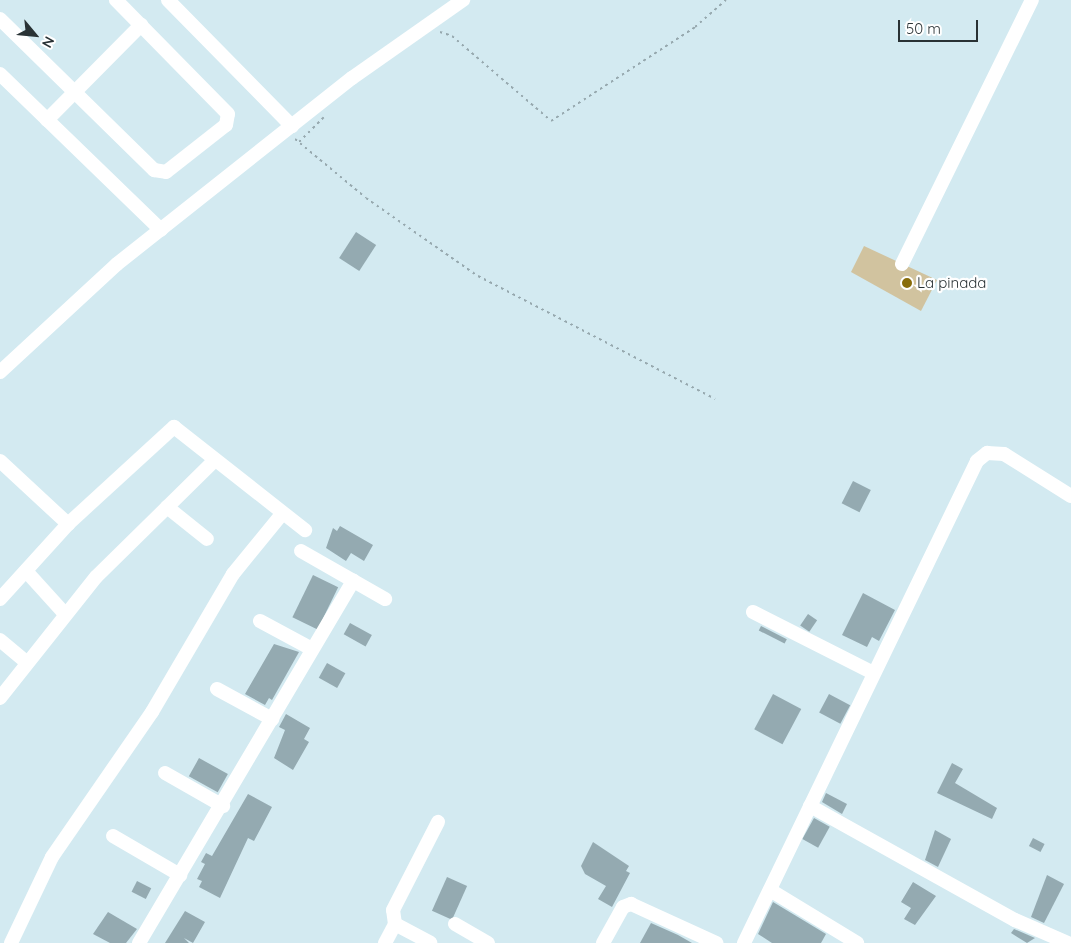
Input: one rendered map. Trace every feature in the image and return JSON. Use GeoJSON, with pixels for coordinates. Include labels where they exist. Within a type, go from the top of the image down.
{"type":"FeatureCollection","features":[{"type":"Feature","properties":{"kind":"street"},"geometry":{"type":"LineString","coordinates":[[0,19],[160,173],[226,125],[228,114],[116,0]]}},
{"type":"Feature","properties":{"kind":"street"},"geometry":{"type":"LineString","coordinates":[[168,0],[289,128]]}},
{"type":"Feature","properties":{"kind":"street"},"geometry":{"type":"LineString","coordinates":[[0,372],[75,301],[161,230],[394,46],[463,0]]}},
{"type":"Feature","properties":{"kind":"street"},"geometry":{"type":"LineString","coordinates":[[902,264],[1032,0]]}},
{"type":"Feature","properties":{"kind":"street"},"geometry":{"type":"LineString","coordinates":[[47,120],[141,25]]}},
{"type":"Feature","properties":{"kind":"street"},"geometry":{"type":"LineString","coordinates":[[0,74],[161,230]]}},
{"type":"Feature","properties":{"kind":"street"},"geometry":{"type":"LineString","coordinates":[[0,599],[68,524],[169,429],[178,429],[214,461],[305,530]]}},
{"type":"Feature","properties":{"kind":"street"},"geometry":{"type":"LineString","coordinates":[[744,943],[873,673],[980,458],[1004,454],[1071,496]]}},
{"type":"Feature","properties":{"kind":"street"},"geometry":{"type":"LineString","coordinates":[[0,461],[68,524]]}},
{"type":"Feature","properties":{"kind":"street"},"geometry":{"type":"LineString","coordinates":[[0,698],[65,614],[167,507],[214,461]]}},
{"type":"Feature","properties":{"kind":"street"},"geometry":{"type":"LineString","coordinates":[[167,507],[207,539]]}},
{"type":"Feature","properties":{"kind":"street"},"geometry":{"type":"LineString","coordinates":[[11,943],[52,857],[152,712],[232,574],[282,514]]}},
{"type":"Feature","properties":{"kind":"street"},"geometry":{"type":"LineString","coordinates":[[301,551],[385,599]]}},
{"type":"Feature","properties":{"kind":"street"},"geometry":{"type":"LineString","coordinates":[[26,571],[65,614]]}},
{"type":"Feature","properties":{"kind":"street"},"geometry":{"type":"LineString","coordinates":[[140,943],[223,806],[353,581]]}},
{"type":"Feature","properties":{"kind":"street"},"geometry":{"type":"LineString","coordinates":[[753,612],[873,673]]}},
{"type":"Feature","properties":{"kind":"street"},"geometry":{"type":"LineString","coordinates":[[260,621],[312,649]]}},
{"type":"Feature","properties":{"kind":"street"},"geometry":{"type":"LineString","coordinates":[[0,640],[26,662]]}},
{"type":"Feature","properties":{"kind":"street"},"geometry":{"type":"LineString","coordinates":[[217,690],[272,719]]}},
{"type":"Feature","properties":{"kind":"street"},"geometry":{"type":"LineString","coordinates":[[165,773],[223,806]]}},
{"type":"Feature","properties":{"kind":"street"},"geometry":{"type":"LineString","coordinates":[[810,806],[1014,920],[1068,943]]}},
{"type":"Feature","properties":{"kind":"street"},"geometry":{"type":"LineString","coordinates":[[385,943],[395,924],[393,910],[438,822]]}},
{"type":"Feature","properties":{"kind":"street"},"geometry":{"type":"LineString","coordinates":[[113,836],[180,875]]}},
{"type":"Feature","properties":{"kind":"street"},"geometry":{"type":"LineString","coordinates":[[770,890],[857,943]]}},
{"type":"Feature","properties":{"kind":"street"},"geometry":{"type":"LineString","coordinates":[[603,943],[623,907],[631,904],[716,943]]}},
{"type":"Feature","properties":{"kind":"street"},"geometry":{"type":"LineString","coordinates":[[395,924],[430,943]]}},
{"type":"Feature","properties":{"kind":"street"},"geometry":{"type":"LineString","coordinates":[[455,924],[488,943]]}},
{"type":"Feature","properties":{"kind":"path"},"geometry":{"type":"LineString","coordinates":[[434,34],[444,32],[452,36],[551,121],[695,26],[726,0]]}},
{"type":"Feature","properties":{"kind":"path"},"geometry":{"type":"LineString","coordinates":[[298,142],[329,113]]}},
{"type":"Feature","properties":{"kind":"path"},"geometry":{"type":"LineString","coordinates":[[289,128],[298,142],[366,198],[478,276],[715,399]]}},
{"type":"Feature","properties":{"kind":"shaded area","name":"La pinada"},"geometry":{"type":"Polygon","coordinates":[[[864,246],[937,280],[921,311],[851,272],[864,246]]]}},
{"type":"Feature","properties":{"kind":"building"},"geometry":{"type":"Polygon","coordinates":[[[356,232],[376,245],[359,271],[339,258],[356,232]]]}},
{"type":"Feature","properties":{"kind":"building"},"geometry":{"type":"Polygon","coordinates":[[[853,481],[871,490],[859,512],[842,503],[853,481]]]}},
{"type":"Feature","properties":{"kind":"building"},"geometry":{"type":"Polygon","coordinates":[[[340,526],[373,545],[364,561],[351,553],[346,561],[326,548],[333,528],[337,531],[340,526]]]}},
{"type":"Feature","properties":{"kind":"building"},"geometry":{"type":"Polygon","coordinates":[[[313,575],[338,587],[318,630],[292,617],[313,575]]]}},
{"type":"Feature","properties":{"kind":"building"},"geometry":{"type":"Polygon","coordinates":[[[863,593],[895,610],[879,641],[872,637],[867,647],[842,635],[863,593]]]}},
{"type":"Feature","properties":{"kind":"building"},"geometry":{"type":"Polygon","coordinates":[[[808,614],[817,620],[809,632],[800,626],[808,614]]]}},
{"type":"Feature","properties":{"kind":"building"},"geometry":{"type":"Polygon","coordinates":[[[350,623],[372,635],[366,646],[344,634],[350,623]]]}},
{"type":"Feature","properties":{"kind":"building"},"geometry":{"type":"Polygon","coordinates":[[[761,626],[787,639],[785,644],[759,630],[761,626]]]}},
{"type":"Feature","properties":{"kind":"building"},"geometry":{"type":"Polygon","coordinates":[[[274,644],[299,652],[272,700],[269,698],[265,705],[245,694],[274,644]]]}},
{"type":"Feature","properties":{"kind":"building"},"geometry":{"type":"Polygon","coordinates":[[[327,663],[345,673],[337,688],[319,678],[327,663]]]}},
{"type":"Feature","properties":{"kind":"building"},"geometry":{"type":"Polygon","coordinates":[[[773,694],[801,709],[782,744],[754,729],[773,694]]]}},
{"type":"Feature","properties":{"kind":"building"},"geometry":{"type":"Polygon","coordinates":[[[829,694],[850,705],[840,724],[819,713],[829,694]]]}},
{"type":"Feature","properties":{"kind":"building"},"geometry":{"type":"Polygon","coordinates":[[[286,714],[310,728],[304,739],[309,742],[293,770],[274,758],[285,730],[279,727],[286,714]]]}},
{"type":"Feature","properties":{"kind":"building"},"geometry":{"type":"Polygon","coordinates":[[[199,758],[228,774],[218,792],[189,776],[199,758]]]}},
{"type":"Feature","properties":{"kind":"building"},"geometry":{"type":"Polygon","coordinates":[[[952,763],[963,769],[955,783],[997,808],[992,819],[937,793],[952,763]]]}},
{"type":"Feature","properties":{"kind":"building"},"geometry":{"type":"Polygon","coordinates":[[[826,793],[847,804],[842,814],[822,802],[826,793]]]}},
{"type":"Feature","properties":{"kind":"building"},"geometry":{"type":"Polygon","coordinates":[[[248,794],[272,807],[254,841],[248,838],[220,898],[199,887],[202,881],[197,879],[205,864],[201,862],[206,853],[212,856],[248,794]]]}},
{"type":"Feature","properties":{"kind":"building"},"geometry":{"type":"Polygon","coordinates":[[[814,818],[830,827],[818,848],[802,839],[814,818]]]}},
{"type":"Feature","properties":{"kind":"building"},"geometry":{"type":"Polygon","coordinates":[[[935,830],[951,839],[938,867],[925,860],[935,830]]]}},
{"type":"Feature","properties":{"kind":"building"},"geometry":{"type":"Polygon","coordinates":[[[1033,838],[1045,844],[1040,852],[1029,846],[1033,838]]]}},
{"type":"Feature","properties":{"kind":"building"},"geometry":{"type":"Polygon","coordinates":[[[593,842],[629,866],[626,871],[630,873],[612,907],[598,899],[606,886],[585,874],[581,866],[593,842]]]}},
{"type":"Feature","properties":{"kind":"building"},"geometry":{"type":"Polygon","coordinates":[[[1047,875],[1064,884],[1044,923],[1031,917],[1047,875]]]}},
{"type":"Feature","properties":{"kind":"building"},"geometry":{"type":"Polygon","coordinates":[[[447,877],[467,886],[452,920],[432,911],[447,877]]]}},
{"type":"Feature","properties":{"kind":"building"},"geometry":{"type":"Polygon","coordinates":[[[137,881],[151,888],[146,899],[132,892],[137,881]]]}},
{"type":"Feature","properties":{"kind":"building"},"geometry":{"type":"Polygon","coordinates":[[[913,882],[936,896],[915,925],[904,919],[911,908],[901,902],[913,882]]]}},
{"type":"Feature","properties":{"kind":"building"},"geometry":{"type":"Polygon","coordinates":[[[773,902],[826,934],[821,943],[772,943],[758,934],[773,902]]]}},
{"type":"Feature","properties":{"kind":"building"},"geometry":{"type":"Polygon","coordinates":[[[185,911],[205,922],[193,943],[184,938],[189,943],[165,943],[185,911]]]}},
{"type":"Feature","properties":{"kind":"building"},"geometry":{"type":"Polygon","coordinates":[[[108,912],[137,929],[126,943],[110,943],[93,934],[108,912]]]}},
{"type":"Feature","properties":{"kind":"building"},"geometry":{"type":"Polygon","coordinates":[[[651,923],[678,935],[692,943],[640,943],[651,923]]]}},
{"type":"Feature","properties":{"kind":"building"},"geometry":{"type":"Polygon","coordinates":[[[1014,929],[1035,938],[1027,943],[1011,933],[1014,929]]]}},
{"type":"Feature","properties":{"kind":"place","name":"La pinada"},"geometry":{"type":"Point","coordinates":[907,283]}}]}
